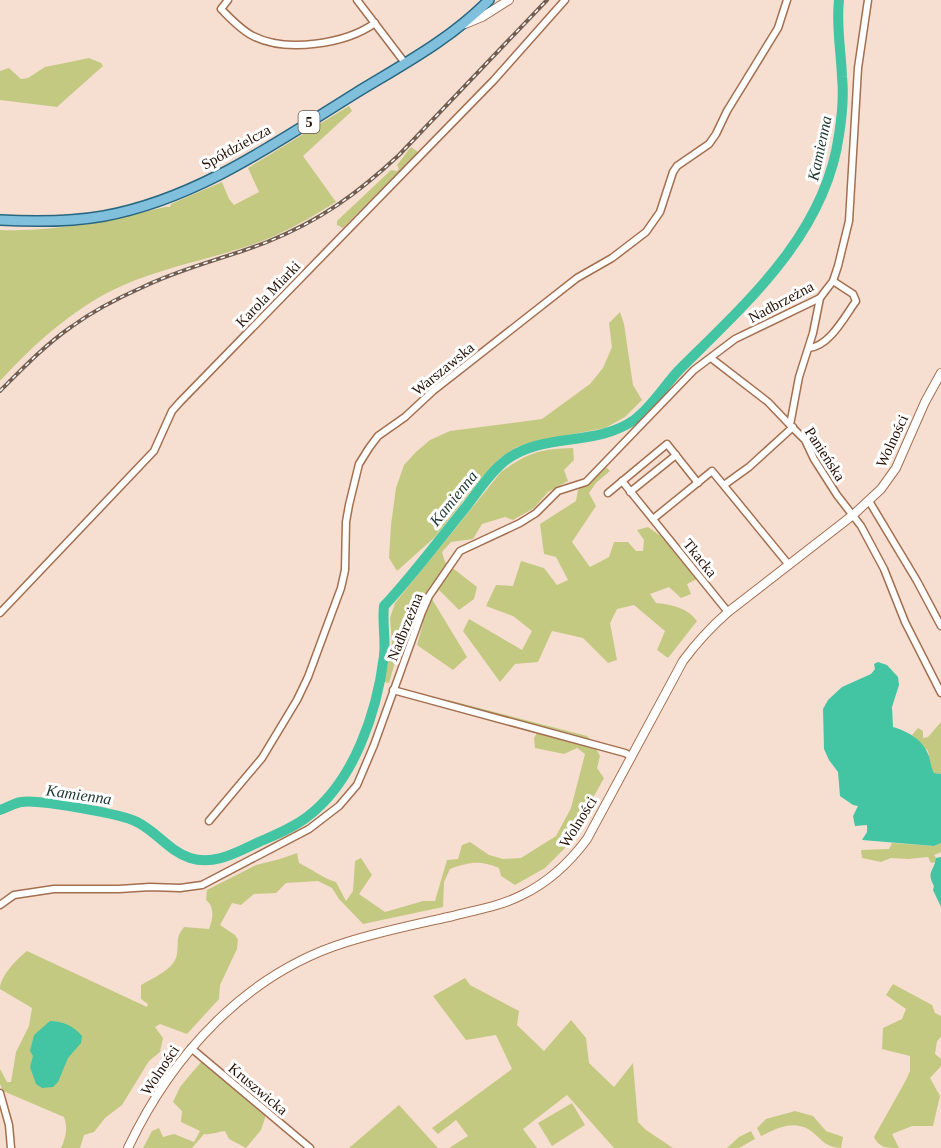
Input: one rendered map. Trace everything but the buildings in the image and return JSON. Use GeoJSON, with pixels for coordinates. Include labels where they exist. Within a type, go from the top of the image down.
{"type":"FeatureCollection","features":[{"type":"Feature","properties":{"kind":"main road","name":"5"},"geometry":{"type":"LineString","coordinates":[[461,26],[489,0]]}},
{"type":"Feature","properties":{"kind":"main road","name":"Spółdzielcza"},"geometry":{"type":"LineString","coordinates":[[0,220],[52,221],[92,217],[134,209],[178,194],[210,180],[268,147],[461,26]]}},
{"type":"Feature","properties":{"kind":"street"},"geometry":{"type":"LineString","coordinates":[[228,0],[221,9],[238,26],[252,36],[289,45],[322,43],[344,38],[375,23]]}},
{"type":"Feature","properties":{"kind":"street"},"geometry":{"type":"LineString","coordinates":[[357,0],[405,63]]}},
{"type":"Feature","properties":{"kind":"street"},"geometry":{"type":"LineString","coordinates":[[461,26],[482,17],[509,0]]}},
{"type":"Feature","properties":{"kind":"street","name":"Karola Miarki"},"geometry":{"type":"LineString","coordinates":[[0,613],[154,451],[172,411],[180,402],[494,80],[565,0]]}},
{"type":"Feature","properties":{"kind":"street","name":"Warszawska"},"geometry":{"type":"LineString","coordinates":[[209,821],[262,758],[308,677],[341,588],[345,570],[346,522],[349,506],[356,473],[369,448],[378,436],[405,417],[433,391],[578,278],[612,258],[646,232],[660,212],[673,172],[687,159],[710,144],[716,135],[727,111],[778,28],[787,0]]}},
{"type":"Feature","properties":{"kind":"street","name":"Nadbrzeżna"},"geometry":{"type":"LineString","coordinates":[[0,905],[14,895],[54,889],[119,890],[202,885],[304,832],[339,806],[357,785],[429,596],[459,551],[520,524],[536,513],[558,491],[586,482],[690,374],[735,339],[820,298],[833,281],[849,221],[858,68],[868,0]]}},
{"type":"Feature","properties":{"kind":"street"},"geometry":{"type":"LineString","coordinates":[[809,348],[826,340],[856,301],[853,294],[833,281]]}},
{"type":"Feature","properties":{"kind":"street","name":"Panieńska"},"geometry":{"type":"LineString","coordinates":[[820,298],[809,348],[799,377],[792,426],[805,440],[837,495],[853,514],[884,569],[905,622],[941,693]]}},
{"type":"Feature","properties":{"kind":"street"},"geometry":{"type":"LineString","coordinates":[[711,358],[768,402],[792,426],[749,467],[724,485]]}},
{"type":"Feature","properties":{"kind":"street","name":"Wolności"},"geometry":{"type":"LineString","coordinates":[[128,1148],[171,1075],[192,1048],[239,1000],[298,962],[344,943],[502,903],[522,895],[555,874],[587,839],[683,661],[709,628],[869,501],[889,479],[941,373]]}},
{"type":"Feature","properties":{"kind":"street"},"geometry":{"type":"LineString","coordinates":[[608,493],[667,444],[698,483]]}},
{"type":"Feature","properties":{"kind":"street"},"geometry":{"type":"LineString","coordinates":[[630,492],[676,455]]}},
{"type":"Feature","properties":{"kind":"street"},"geometry":{"type":"LineString","coordinates":[[653,519],[712,471],[789,565]]}},
{"type":"Feature","properties":{"kind":"street","name":"Tkacka"},"geometry":{"type":"LineString","coordinates":[[622,481],[728,612]]}},
{"type":"Feature","properties":{"kind":"street"},"geometry":{"type":"LineString","coordinates":[[869,501],[941,626]]}},
{"type":"Feature","properties":{"kind":"street"},"geometry":{"type":"LineString","coordinates":[[393,690],[631,756]]}},
{"type":"Feature","properties":{"kind":"street","name":"Kruszwicka"},"geometry":{"type":"LineString","coordinates":[[192,1048],[310,1148]]}},
{"type":"Feature","properties":{"kind":"street"},"geometry":{"type":"LineString","coordinates":[[0,1093],[9,1125],[11,1148]]}},
{"type":"Feature","properties":{"kind":"shaded area"},"geometry":{"type":"Polygon","coordinates":[[[89,58],[103,66],[57,107],[0,100],[0,71],[9,68],[21,79],[28,78],[45,67],[89,58]]]}},
{"type":"Feature","properties":{"kind":"shaded area"},"geometry":{"type":"Polygon","coordinates":[[[349,106],[352,111],[303,156],[336,202],[265,240],[155,273],[116,288],[71,316],[46,336],[0,381],[0,230],[63,227],[170,207],[171,204],[222,182],[234,205],[259,192],[248,168],[349,106]]]}},
{"type":"Feature","properties":{"kind":"shaded area"},"geometry":{"type":"Polygon","coordinates":[[[411,147],[418,152],[343,228],[337,225],[337,221],[391,170],[399,169],[397,165],[411,147]]]}},
{"type":"Feature","properties":{"kind":"shaded area"},"geometry":{"type":"Polygon","coordinates":[[[620,312],[624,324],[633,385],[642,400],[625,417],[605,428],[536,441],[517,447],[500,458],[482,477],[435,537],[397,571],[389,558],[391,525],[396,488],[404,465],[430,440],[450,431],[542,419],[590,384],[603,368],[612,347],[609,323],[620,312]]]}},
{"type":"Feature","properties":{"kind":"shaded area"},"geometry":{"type":"Polygon","coordinates":[[[573,448],[574,460],[564,470],[568,481],[548,492],[534,508],[513,520],[505,517],[482,524],[473,539],[451,542],[442,552],[445,562],[477,587],[474,599],[459,610],[439,590],[432,599],[467,657],[453,670],[417,645],[423,623],[410,609],[402,619],[398,652],[389,683],[384,682],[392,643],[390,618],[395,603],[501,472],[534,453],[573,448]]]}},
{"type":"Feature","properties":{"kind":"shaded area"},"geometry":{"type":"Polygon","coordinates":[[[606,467],[610,471],[596,483],[589,493],[596,506],[572,542],[590,567],[609,557],[614,542],[628,542],[636,551],[643,551],[644,540],[637,530],[648,527],[665,539],[697,579],[687,584],[691,594],[681,598],[669,587],[650,594],[656,603],[684,610],[697,621],[668,658],[657,650],[665,631],[634,605],[617,609],[610,623],[617,660],[608,663],[583,638],[552,631],[538,662],[515,664],[500,682],[463,631],[469,619],[522,650],[532,631],[513,616],[486,606],[496,585],[513,586],[521,561],[544,568],[557,585],[568,580],[556,557],[544,554],[540,524],[576,501],[578,490],[606,467]]]}},
{"type":"Feature","properties":{"kind":"shaded area"},"geometry":{"type":"Polygon","coordinates":[[[878,662],[887,665],[898,677],[899,685],[892,707],[893,727],[918,740],[926,749],[934,773],[941,774],[941,843],[934,846],[862,840],[867,832],[867,825],[855,826],[853,816],[858,806],[840,796],[838,772],[824,749],[823,709],[828,700],[842,687],[871,674],[875,669],[874,664],[878,662]]]}},
{"type":"Feature","properties":{"kind":"shaded area"},"geometry":{"type":"Polygon","coordinates":[[[448,700],[587,736],[593,748],[596,749],[600,756],[597,768],[604,778],[566,847],[545,868],[515,885],[501,876],[499,868],[486,864],[469,863],[450,869],[444,882],[443,907],[363,924],[339,899],[332,888],[318,881],[286,883],[276,893],[254,894],[241,905],[232,903],[220,925],[235,935],[238,940],[237,949],[220,985],[219,999],[187,1034],[160,1024],[155,1027],[163,1038],[160,1052],[149,1061],[122,1105],[105,1118],[94,1132],[84,1135],[80,1148],[61,1148],[66,1133],[64,1117],[3,1091],[0,1084],[0,1069],[7,1082],[11,1082],[16,1052],[29,1026],[32,1008],[0,989],[10,968],[27,951],[147,1007],[148,1004],[141,999],[141,985],[172,964],[177,954],[178,937],[184,927],[209,929],[212,913],[211,906],[206,900],[207,890],[256,865],[297,853],[299,863],[336,882],[346,901],[353,891],[355,861],[361,858],[372,875],[359,894],[385,912],[423,901],[435,901],[447,860],[458,859],[462,845],[470,842],[489,855],[503,859],[521,858],[556,836],[571,808],[585,754],[577,748],[564,754],[535,748],[534,738],[540,728],[447,702],[448,700]]]}},
{"type":"Feature","properties":{"kind":"shaded area"},"geometry":{"type":"Polygon","coordinates":[[[941,722],[941,774],[934,773],[928,751],[912,735],[918,728],[923,731],[923,738],[928,737],[941,722]]]}},
{"type":"Feature","properties":{"kind":"shaded area"},"geometry":{"type":"Polygon","coordinates":[[[892,843],[934,846],[941,843],[941,852],[934,855],[936,862],[931,863],[928,857],[891,858],[881,862],[862,858],[861,850],[889,849],[892,843]]]}},
{"type":"Feature","properties":{"kind":"shaded area"},"geometry":{"type":"Polygon","coordinates":[[[941,857],[941,907],[933,890],[931,874],[936,858],[941,857]]]}},
{"type":"Feature","properties":{"kind":"shaded area"},"geometry":{"type":"Polygon","coordinates":[[[465,978],[470,985],[519,1011],[517,1025],[544,1051],[571,1020],[586,1038],[589,1063],[614,1087],[633,1063],[638,1122],[673,1148],[614,1148],[567,1095],[523,1129],[537,1148],[449,1148],[468,1136],[456,1120],[438,1134],[432,1128],[512,1069],[496,1035],[466,1040],[433,996],[465,978]]]}},
{"type":"Feature","properties":{"kind":"shaded area"},"geometry":{"type":"Polygon","coordinates":[[[893,984],[932,1005],[935,1013],[941,1016],[941,1037],[937,1041],[935,1054],[941,1059],[941,1066],[930,1078],[940,1096],[933,1126],[912,1126],[892,1134],[899,1148],[884,1147],[874,1137],[910,1071],[910,1056],[882,1049],[883,1028],[902,1019],[906,1009],[886,995],[893,984]]]}},
{"type":"Feature","properties":{"kind":"shaded area"},"geometry":{"type":"Polygon","coordinates":[[[50,1021],[68,1025],[82,1036],[81,1043],[68,1058],[58,1082],[53,1087],[42,1088],[36,1084],[30,1067],[33,1056],[30,1051],[34,1035],[50,1021]]]}},
{"type":"Feature","properties":{"kind":"shaded area"},"geometry":{"type":"Polygon","coordinates":[[[201,1062],[266,1115],[261,1130],[246,1148],[229,1139],[225,1131],[204,1134],[192,1148],[143,1148],[152,1131],[159,1128],[163,1137],[174,1134],[194,1142],[200,1131],[181,1122],[182,1111],[173,1102],[180,1087],[201,1062]]]}},
{"type":"Feature","properties":{"kind":"shaded area"},"geometry":{"type":"Polygon","coordinates":[[[572,1103],[585,1125],[552,1146],[538,1123],[572,1103]]]}},
{"type":"Feature","properties":{"kind":"shaded area"},"geometry":{"type":"Polygon","coordinates":[[[399,1105],[438,1148],[349,1148],[399,1105]]]}},
{"type":"Feature","properties":{"kind":"shaded area"},"geometry":{"type":"Polygon","coordinates":[[[795,1111],[813,1116],[826,1131],[843,1137],[841,1148],[830,1146],[808,1129],[796,1125],[784,1126],[761,1136],[757,1128],[766,1119],[795,1111]]]}},
{"type":"Feature","properties":{"kind":"shaded area"},"geometry":{"type":"Polygon","coordinates":[[[751,1131],[755,1139],[739,1148],[727,1148],[739,1137],[751,1131]]]}},
{"type":"Feature","properties":{"kind":"waterway","name":"Kamienna"},"geometry":{"type":"LineString","coordinates":[[0,810],[18,803],[30,802],[115,815],[144,826],[183,855],[208,860],[234,854],[284,831],[302,821],[324,802],[350,765],[376,700],[384,656],[384,606],[489,477],[506,460],[521,451],[553,442],[603,434],[634,420],[652,403],[679,370],[755,293],[800,236],[818,204],[831,171],[839,135],[843,91],[838,29],[839,0]]}},
{"type":"Feature","properties":{"kind":"railway"},"geometry":{"type":"LineString","coordinates":[[0,391],[52,342],[79,321],[106,305],[173,274],[252,248],[286,234],[338,205],[399,155],[547,0]]}}]}
